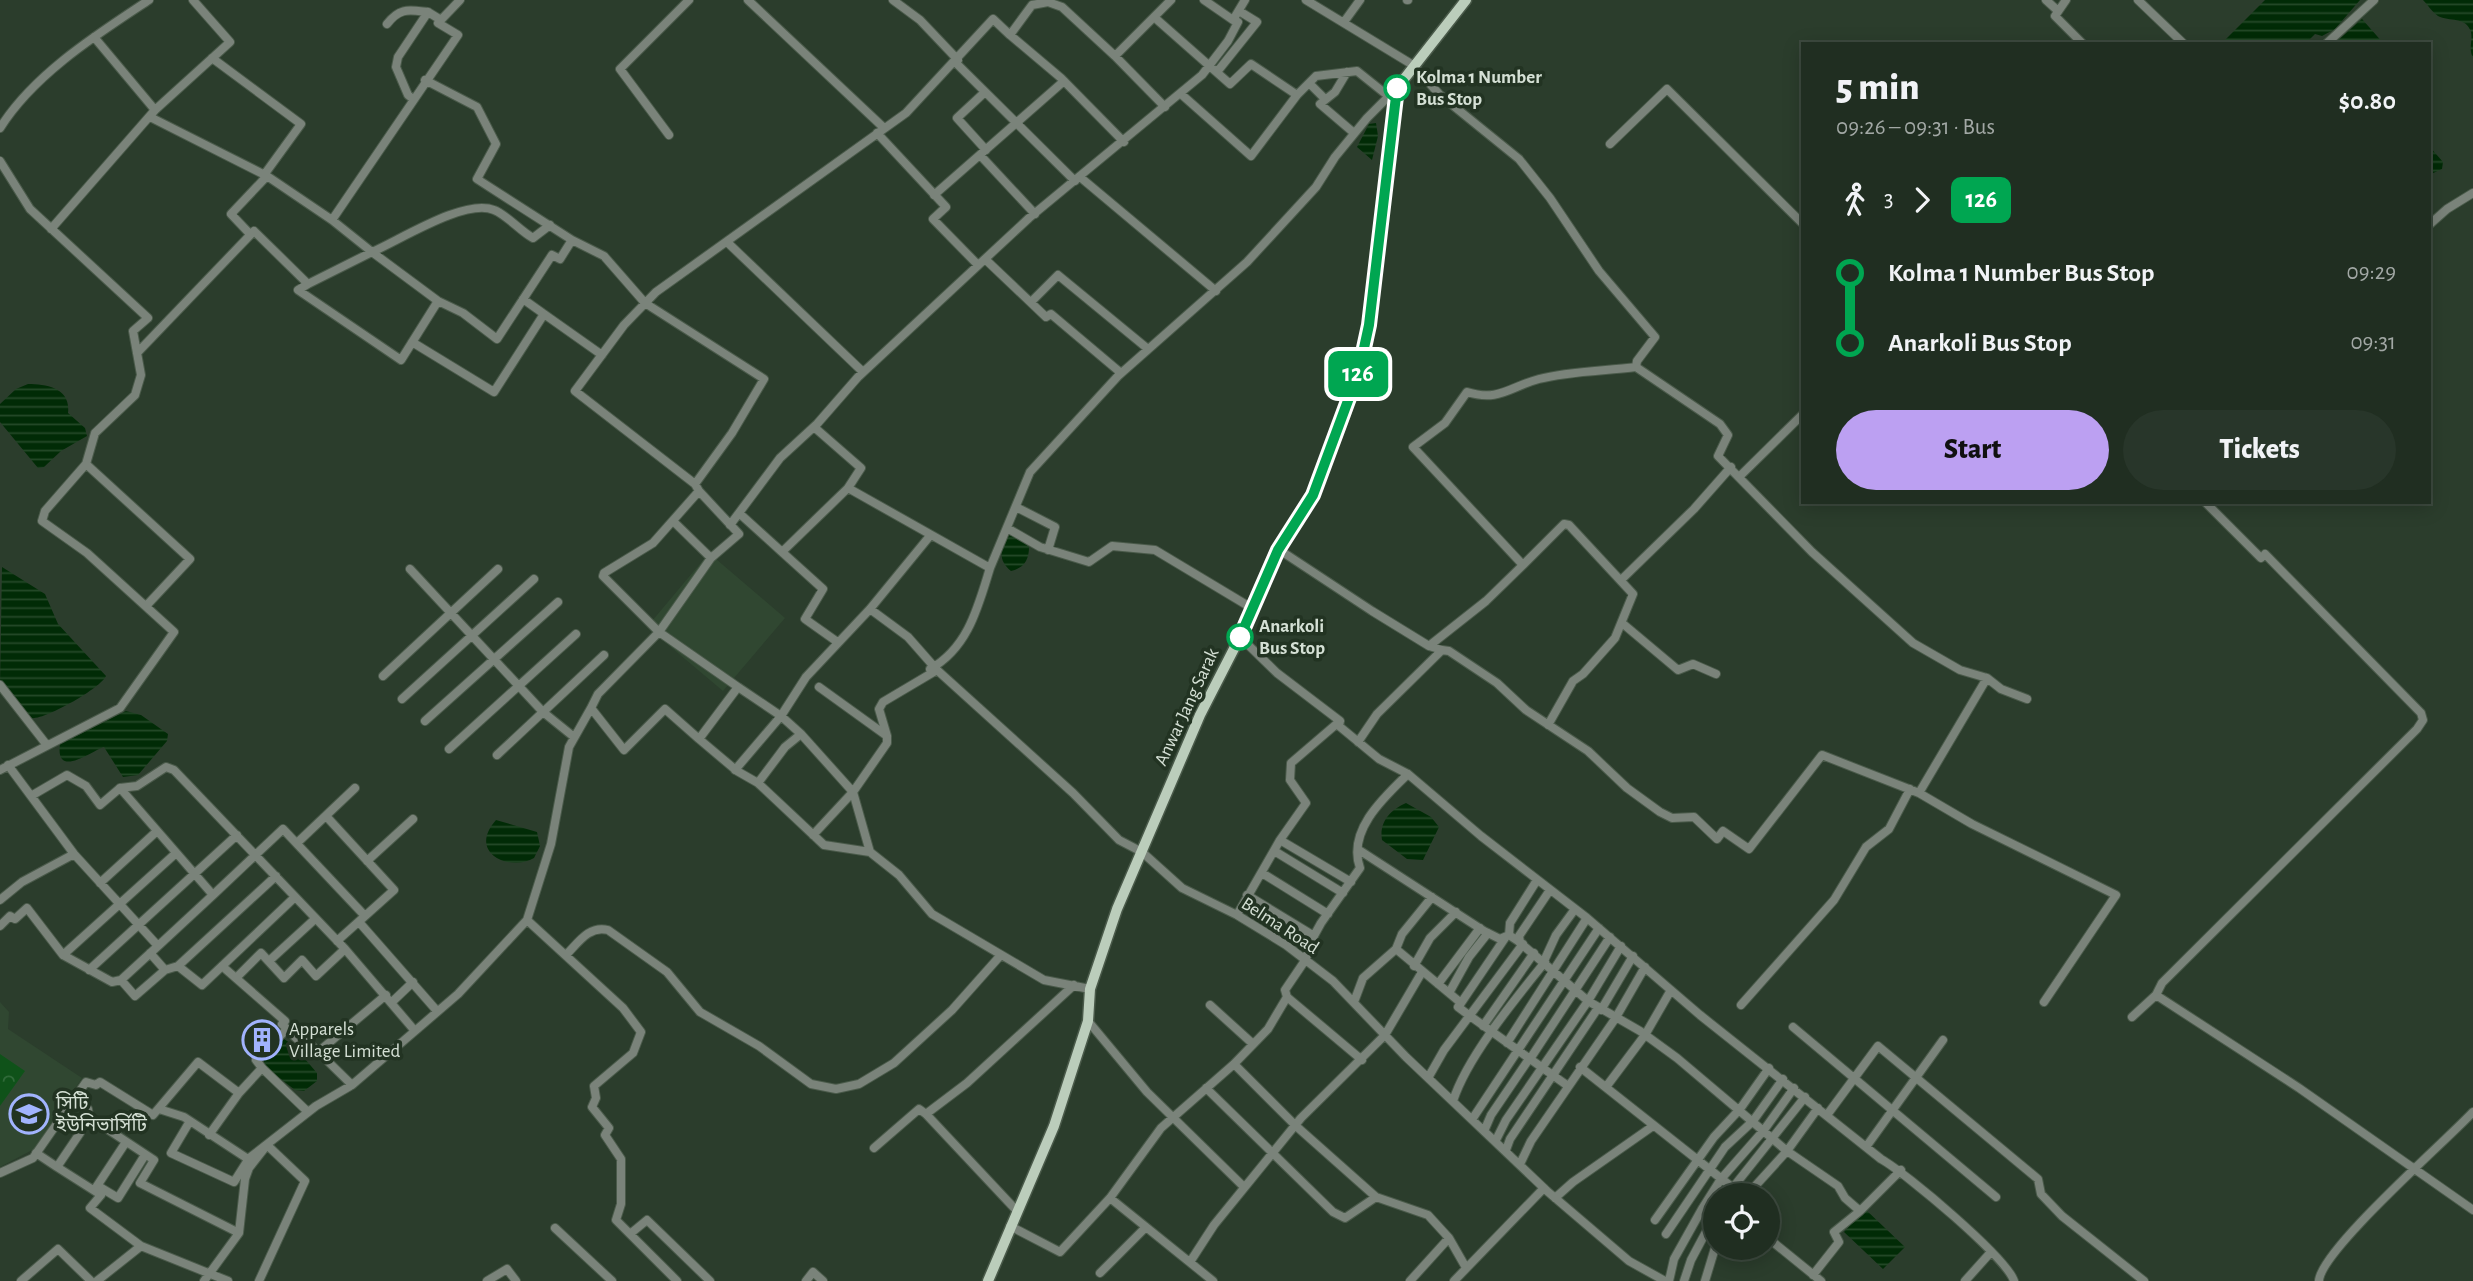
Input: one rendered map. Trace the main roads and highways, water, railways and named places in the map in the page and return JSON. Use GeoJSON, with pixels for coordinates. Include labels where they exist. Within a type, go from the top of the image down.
{"type":"FeatureCollection","features":[{"type":"Feature","properties":{"kind":"main road","name":"Anwar Jang Sarak"},"geometry":{"type":"LineString","coordinates":[[988,1281],[1054,1126],[1088,1021],[1090,989],[1117,909],[1200,715],[1240,637],[1250,607],[1278,550],[1313,495],[1359,371],[1369,325],[1397,88],[1466,0]]}},
{"type":"Feature","properties":{"kind":"place","name":"Kolma 1 Number Bus Stop"},"geometry":{"type":"Point","coordinates":[1397,88]}},
{"type":"Feature","properties":{"kind":"place","name":"Anarkoli Bus Stop"},"geometry":{"type":"Point","coordinates":[1240,637]}},
{"type":"Feature","properties":{"kind":"place","name":"Apparels Village Limited"},"geometry":{"type":"Point","coordinates":[262,1040]}},
{"type":"Feature","properties":{"kind":"place","name":"সিটি ইউনিভার্সিটি"},"geometry":{"type":"Point","coordinates":[29,1114]}}]}
